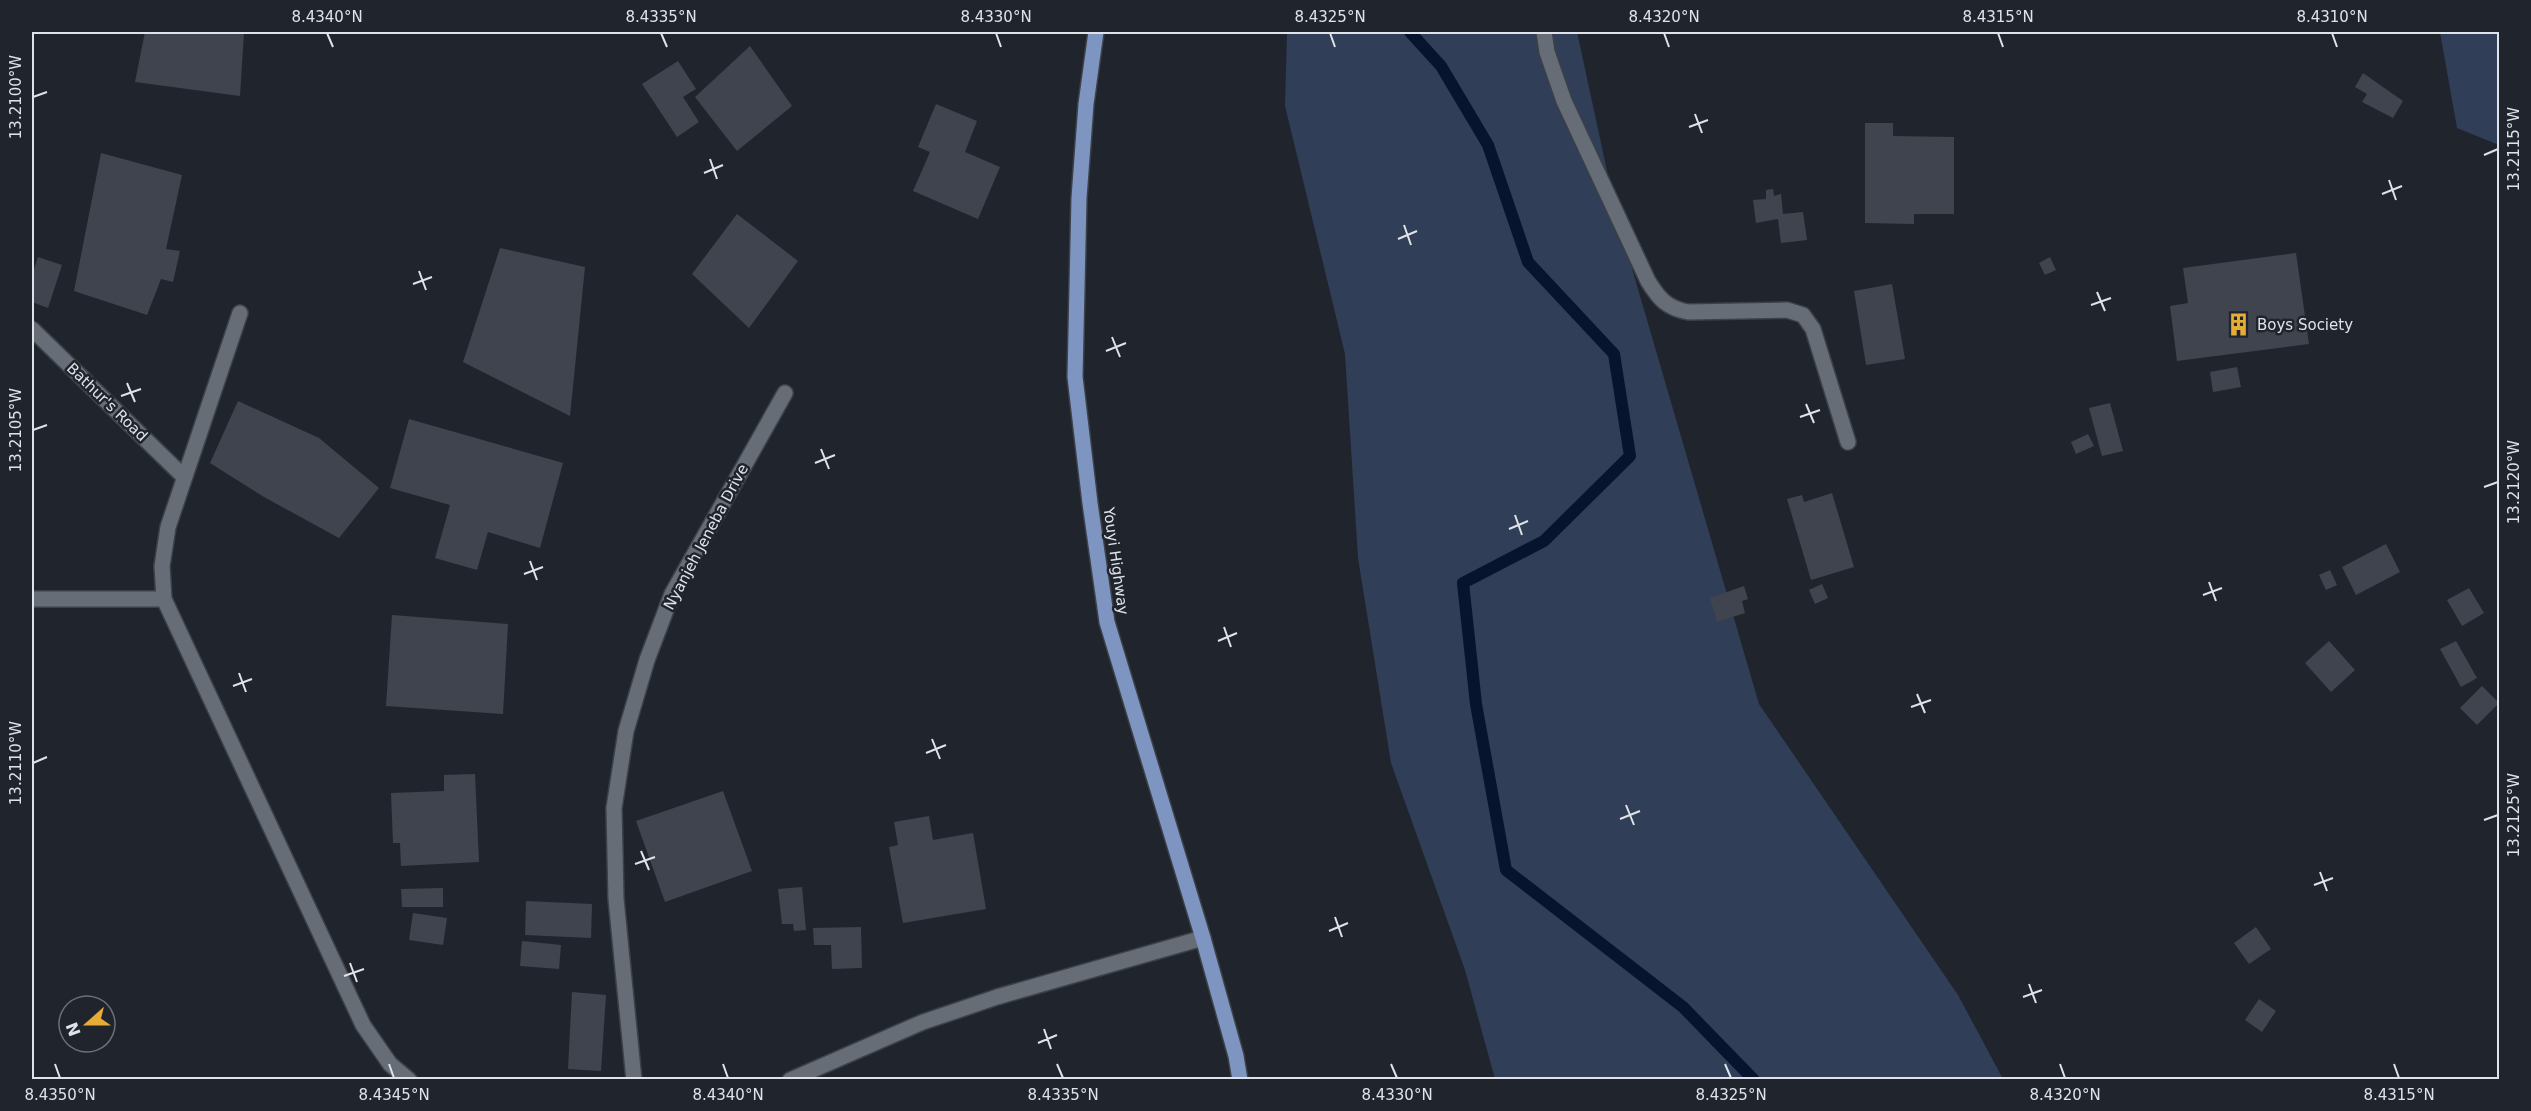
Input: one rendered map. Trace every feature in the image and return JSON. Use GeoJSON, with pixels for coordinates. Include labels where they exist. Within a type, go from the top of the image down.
{"type":"FeatureCollection","features":[{"type":"Feature","properties":{"kind":"main road","name":"Youyi Highway"},"geometry":{"type":"LineString","coordinates":[[1096,32],[1086,104],[1079,198],[1076,388],[1107,622],[1203,938],[1236,1056],[1240,1080]]}},
{"type":"Feature","properties":{"kind":"street"},"geometry":{"type":"LineString","coordinates":[[1544,32],[1547,52],[1564,100],[1659,298],[1672,309],[1688,312],[1787,310],[1803,315],[1814,329],[1848,442]]}},
{"type":"Feature","properties":{"kind":"street"},"geometry":{"type":"LineString","coordinates":[[240,314],[183,476],[168,527],[162,566],[164,599],[363,1025],[390,1064],[410,1080]]}},
{"type":"Feature","properties":{"kind":"street","name":"Bathur's Road"},"geometry":{"type":"LineString","coordinates":[[32,329],[183,476]]}},
{"type":"Feature","properties":{"kind":"street","name":"Nyanjeh Jeneba Drive"},"geometry":{"type":"LineString","coordinates":[[634,1080],[616,899],[614,808],[626,731],[647,660],[672,594],[785,393]]}},
{"type":"Feature","properties":{"kind":"street"},"geometry":{"type":"LineString","coordinates":[[32,599],[164,599]]}},
{"type":"Feature","properties":{"kind":"street"},"geometry":{"type":"LineString","coordinates":[[790,1080],[923,1022],[997,997],[1203,938]]}},
{"type":"Feature","properties":{"kind":"shaded area"},"geometry":{"type":"Polygon","coordinates":[[[1287,32],[1577,32],[1617,217],[1759,704],[1958,995],[2003,1079],[1495,1079],[1465,970],[1391,763],[1358,558],[1345,354],[1285,106],[1287,32]]]}},
{"type":"Feature","properties":{"kind":"shaded area"},"geometry":{"type":"Polygon","coordinates":[[[2440,32],[2499,32],[2499,145],[2457,128],[2440,32]]]}},
{"type":"Feature","properties":{"kind":"building"},"geometry":{"type":"Polygon","coordinates":[[[145,32],[244,32],[240,96],[135,82],[145,32]]]}},
{"type":"Feature","properties":{"kind":"building"},"geometry":{"type":"Polygon","coordinates":[[[750,46],[792,106],[737,151],[695,97],[750,46]]]}},
{"type":"Feature","properties":{"kind":"building"},"geometry":{"type":"Polygon","coordinates":[[[678,61],[696,89],[683,97],[699,122],[677,137],[642,84],[678,61]]]}},
{"type":"Feature","properties":{"kind":"building"},"geometry":{"type":"Polygon","coordinates":[[[2363,73],[2403,101],[2393,118],[2362,102],[2367,94],[2355,87],[2363,73]]]}},
{"type":"Feature","properties":{"kind":"building"},"geometry":{"type":"Polygon","coordinates":[[[936,104],[977,121],[965,152],[1000,167],[978,219],[913,191],[930,152],[918,147],[936,104]]]}},
{"type":"Feature","properties":{"kind":"building"},"geometry":{"type":"Polygon","coordinates":[[[1865,123],[1893,123],[1893,136],[1954,137],[1954,214],[1914,214],[1914,224],[1865,223],[1865,123]]]}},
{"type":"Feature","properties":{"kind":"building"},"geometry":{"type":"Polygon","coordinates":[[[101,153],[182,175],[166,249],[180,251],[173,282],[161,279],[147,315],[74,291],[101,153]]]}},
{"type":"Feature","properties":{"kind":"building"},"geometry":{"type":"Polygon","coordinates":[[[1773,189],[1774,196],[1781,194],[1783,214],[1803,212],[1807,240],[1781,243],[1778,219],[1756,223],[1753,200],[1766,199],[1766,190],[1773,189]]]}},
{"type":"Feature","properties":{"kind":"building"},"geometry":{"type":"Polygon","coordinates":[[[737,214],[798,261],[749,328],[692,274],[737,214]]]}},
{"type":"Feature","properties":{"kind":"building"},"geometry":{"type":"Polygon","coordinates":[[[500,248],[585,267],[570,416],[463,362],[500,248]]]}},
{"type":"Feature","properties":{"kind":"building","name":"Boys Society"},"geometry":{"type":"Polygon","coordinates":[[[2296,253],[2309,344],[2177,361],[2170,306],[2188,303],[2183,268],[2296,253]]]}},
{"type":"Feature","properties":{"kind":"building"},"geometry":{"type":"Polygon","coordinates":[[[38,257],[62,265],[48,308],[32,302],[32,275],[38,257]]]}},
{"type":"Feature","properties":{"kind":"building"},"geometry":{"type":"Polygon","coordinates":[[[2050,257],[2056,270],[2045,275],[2039,263],[2050,257]]]}},
{"type":"Feature","properties":{"kind":"building"},"geometry":{"type":"Polygon","coordinates":[[[1892,284],[1905,359],[1866,365],[1854,291],[1892,284]]]}},
{"type":"Feature","properties":{"kind":"building"},"geometry":{"type":"Polygon","coordinates":[[[2237,367],[2241,387],[2213,392],[2210,372],[2237,367]]]}},
{"type":"Feature","properties":{"kind":"building"},"geometry":{"type":"Polygon","coordinates":[[[238,401],[319,438],[379,488],[339,538],[264,497],[210,463],[238,401]]]}},
{"type":"Feature","properties":{"kind":"building"},"geometry":{"type":"Polygon","coordinates":[[[2110,403],[2123,451],[2102,456],[2089,408],[2110,403]]]}},
{"type":"Feature","properties":{"kind":"building"},"geometry":{"type":"Polygon","coordinates":[[[409,419],[563,463],[540,548],[488,532],[477,570],[435,558],[450,505],[390,488],[409,419]]]}},
{"type":"Feature","properties":{"kind":"building"},"geometry":{"type":"Polygon","coordinates":[[[2088,434],[2094,446],[2076,454],[2071,442],[2088,434]]]}},
{"type":"Feature","properties":{"kind":"building"},"geometry":{"type":"Polygon","coordinates":[[[1832,493],[1854,567],[1811,580],[1787,499],[1802,495],[1804,502],[1832,493]]]}},
{"type":"Feature","properties":{"kind":"building"},"geometry":{"type":"Polygon","coordinates":[[[2386,544],[2400,572],[2356,595],[2342,567],[2386,544]]]}},
{"type":"Feature","properties":{"kind":"building"},"geometry":{"type":"Polygon","coordinates":[[[2330,570],[2337,585],[2326,590],[2319,575],[2330,570]]]}},
{"type":"Feature","properties":{"kind":"building"},"geometry":{"type":"Polygon","coordinates":[[[1822,584],[1828,598],[1815,604],[1809,590],[1822,584]]]}},
{"type":"Feature","properties":{"kind":"building"},"geometry":{"type":"Polygon","coordinates":[[[1744,586],[1748,599],[1742,601],[1745,613],[1717,622],[1710,598],[1744,586]]]}},
{"type":"Feature","properties":{"kind":"building"},"geometry":{"type":"Polygon","coordinates":[[[2469,588],[2484,613],[2462,626],[2447,600],[2469,588]]]}},
{"type":"Feature","properties":{"kind":"building"},"geometry":{"type":"Polygon","coordinates":[[[392,615],[508,624],[503,714],[386,706],[392,615]]]}},
{"type":"Feature","properties":{"kind":"building"},"geometry":{"type":"Polygon","coordinates":[[[2329,641],[2355,670],[2331,692],[2305,663],[2329,641]]]}},
{"type":"Feature","properties":{"kind":"building"},"geometry":{"type":"Polygon","coordinates":[[[2456,641],[2477,678],[2461,687],[2440,649],[2456,641]]]}},
{"type":"Feature","properties":{"kind":"building"},"geometry":{"type":"Polygon","coordinates":[[[2482,686],[2499,703],[2477,725],[2460,708],[2482,686]]]}},
{"type":"Feature","properties":{"kind":"building"},"geometry":{"type":"Polygon","coordinates":[[[475,774],[479,862],[401,866],[400,843],[393,843],[391,793],[444,791],[444,775],[475,774]]]}},
{"type":"Feature","properties":{"kind":"building"},"geometry":{"type":"Polygon","coordinates":[[[723,791],[752,871],[665,902],[636,821],[723,791]]]}},
{"type":"Feature","properties":{"kind":"building"},"geometry":{"type":"Polygon","coordinates":[[[929,816],[933,840],[973,833],[986,909],[903,923],[889,847],[898,845],[894,822],[929,816]]]}},
{"type":"Feature","properties":{"kind":"building"},"geometry":{"type":"Polygon","coordinates":[[[802,887],[806,930],[794,931],[793,924],[782,924],[778,889],[802,887]]]}},
{"type":"Feature","properties":{"kind":"building"},"geometry":{"type":"Polygon","coordinates":[[[443,888],[443,907],[402,907],[401,889],[443,888]]]}},
{"type":"Feature","properties":{"kind":"building"},"geometry":{"type":"Polygon","coordinates":[[[526,901],[592,904],[591,938],[525,935],[526,901]]]}},
{"type":"Feature","properties":{"kind":"building"},"geometry":{"type":"Polygon","coordinates":[[[413,913],[447,918],[443,945],[409,940],[413,913]]]}},
{"type":"Feature","properties":{"kind":"building"},"geometry":{"type":"Polygon","coordinates":[[[861,927],[862,968],[832,969],[831,945],[814,945],[813,928],[861,927]]]}},
{"type":"Feature","properties":{"kind":"building"},"geometry":{"type":"Polygon","coordinates":[[[2256,927],[2271,949],[2249,964],[2234,943],[2256,927]]]}},
{"type":"Feature","properties":{"kind":"building"},"geometry":{"type":"Polygon","coordinates":[[[522,941],[561,945],[559,969],[520,966],[522,941]]]}},
{"type":"Feature","properties":{"kind":"building"},"geometry":{"type":"Polygon","coordinates":[[[572,992],[606,995],[601,1071],[568,1069],[572,992]]]}},
{"type":"Feature","properties":{"kind":"building"},"geometry":{"type":"Polygon","coordinates":[[[2259,999],[2276,1011],[2262,1032],[2245,1020],[2259,999]]]}},
{"type":"Feature","properties":{"kind":"waterway"},"geometry":{"type":"LineString","coordinates":[[1410,32],[1441,66],[1488,145],[1528,262],[1614,354],[1630,456],[1544,541],[1463,583],[1476,704],[1506,870],[1683,1007],[1754,1080]]}},
{"type":"Feature","properties":{"kind":"place","name":"Boys Society"},"geometry":{"type":"Point","coordinates":[2239,325]}}]}
